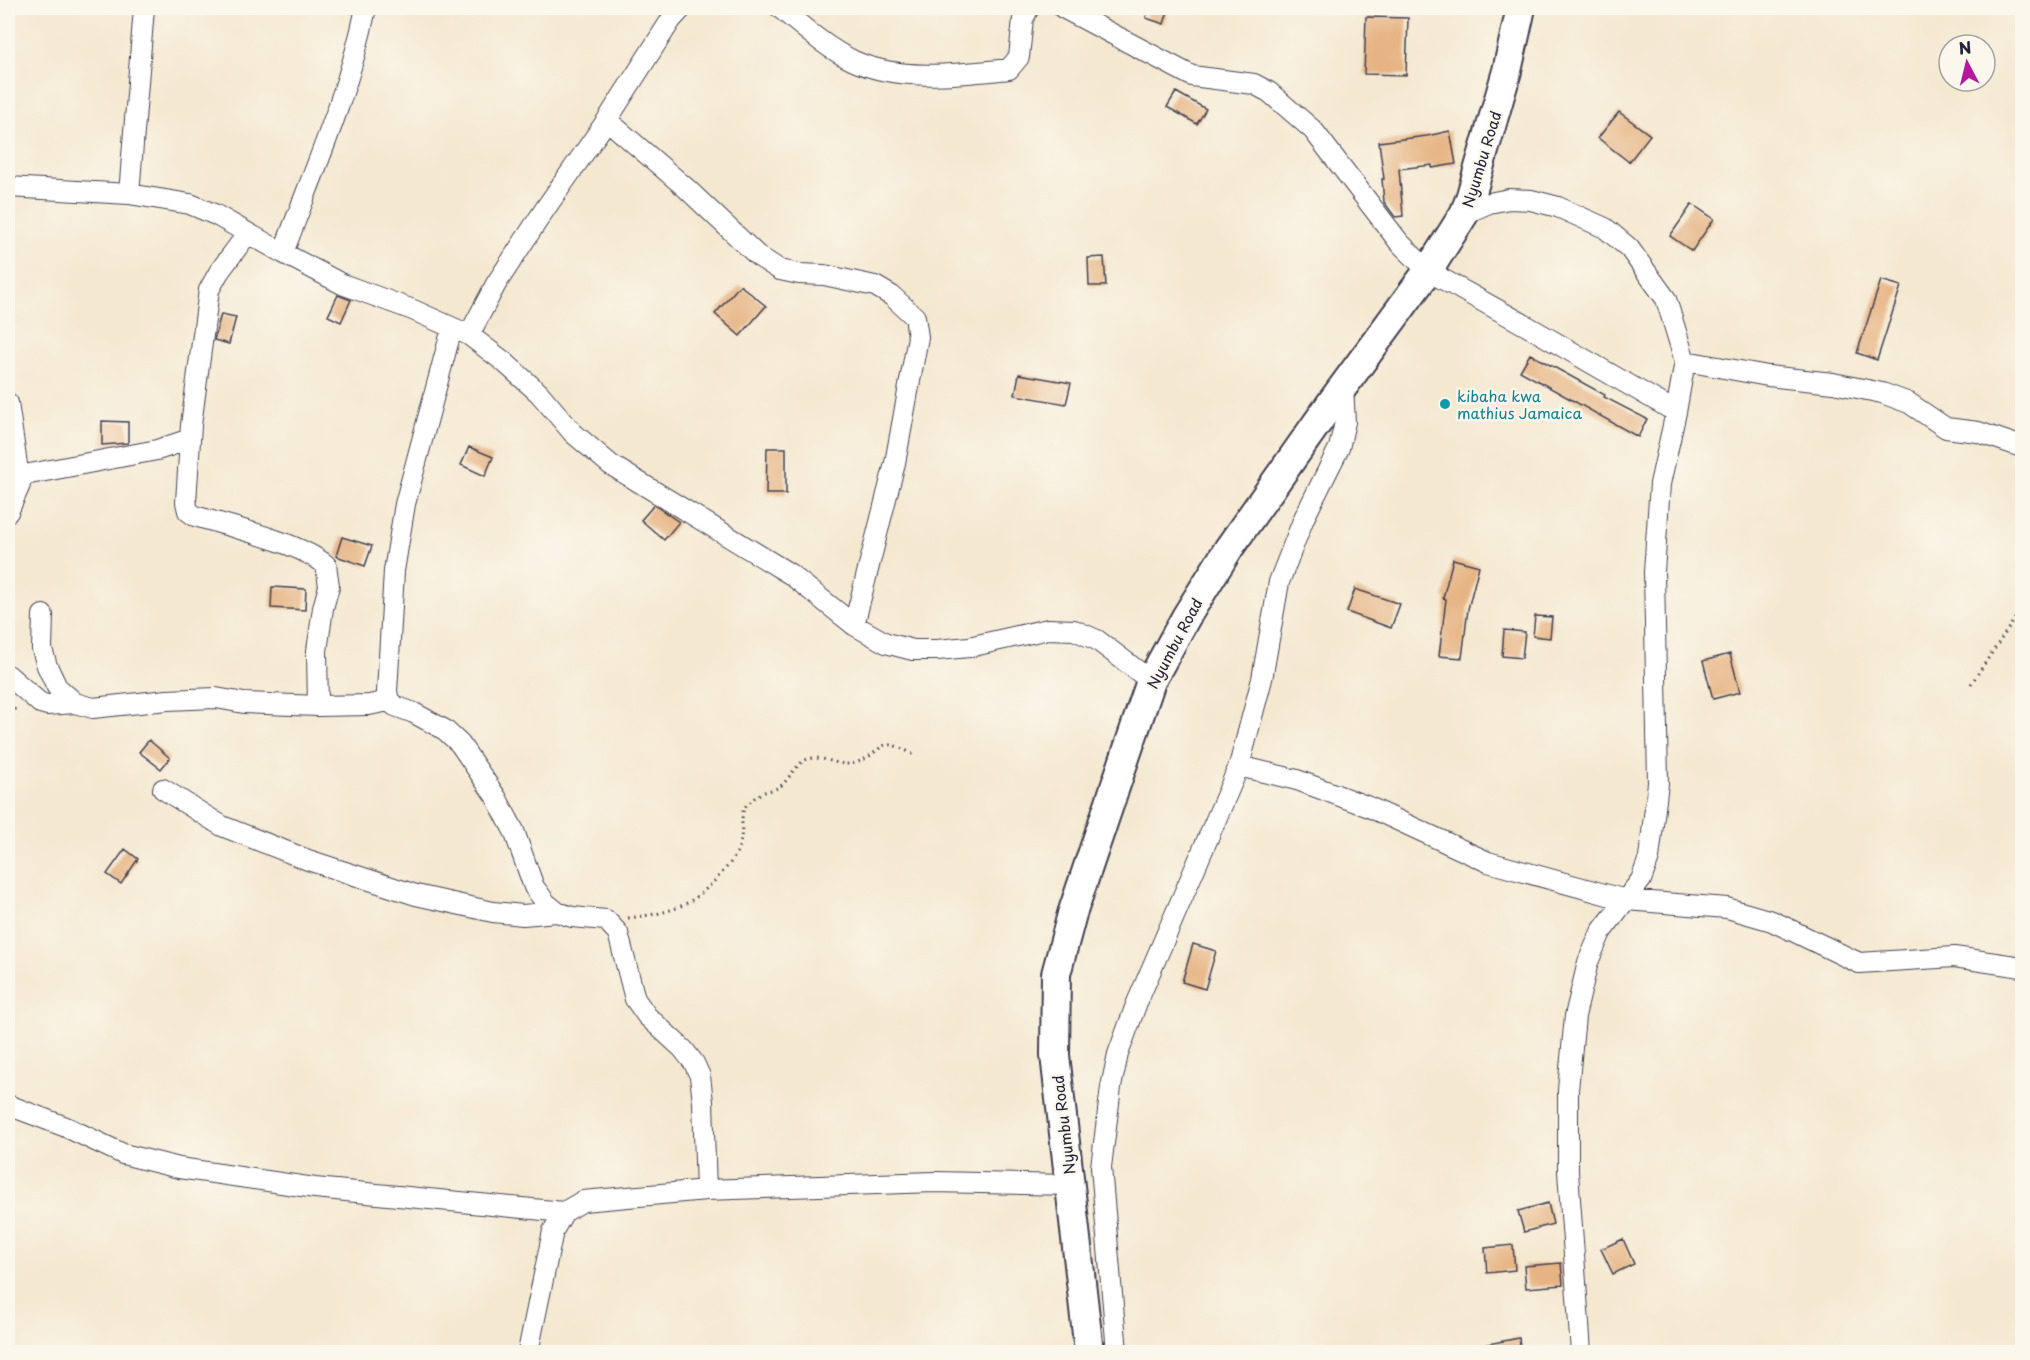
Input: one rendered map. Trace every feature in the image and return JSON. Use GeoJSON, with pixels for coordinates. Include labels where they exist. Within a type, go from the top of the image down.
{"type":"FeatureCollection","features":[{"type":"Feature","properties":{"kind":"street"},"geometry":{"type":"LineString","coordinates":[[129,194],[144,8]]}},
{"type":"Feature","properties":{"kind":"street"},"geometry":{"type":"LineString","coordinates":[[283,253],[333,119],[360,37],[366,8]]}},
{"type":"Feature","properties":{"kind":"street"},"geometry":{"type":"LineString","coordinates":[[681,8],[496,284],[460,331],[405,504],[394,571],[387,692],[389,701],[395,706],[414,713],[445,730],[460,744],[496,797],[514,831],[534,887],[546,903],[557,912],[572,917],[606,920],[618,933],[635,999],[647,1017],[683,1049],[694,1063],[700,1076],[706,1190]]}},
{"type":"Feature","properties":{"kind":"street"},"geometry":{"type":"LineString","coordinates":[[780,8],[822,43],[855,62],[886,71],[945,75],[1009,69],[1019,57],[1023,19],[1029,8]]}},
{"type":"Feature","properties":{"kind":"street"},"geometry":{"type":"LineString","coordinates":[[1063,8],[1192,76],[1254,84],[1269,92],[1313,130],[1399,242],[1428,271],[1676,412]]}},
{"type":"Feature","properties":{"kind":"street","name":"Nyumbu Road"},"geometry":{"type":"LineString","coordinates":[[1089,1353],[1055,1055],[1056,974],[1072,914],[1151,681],[1186,617],[1229,548],[1428,271],[1464,214],[1507,71],[1521,8]]}},
{"type":"Feature","properties":{"kind":"street"},"geometry":{"type":"LineString","coordinates":[[607,120],[686,188],[758,256],[780,270],[799,274],[824,275],[875,286],[892,296],[915,317],[918,337],[895,463],[854,625]]}},
{"type":"Feature","properties":{"kind":"street"},"geometry":{"type":"LineString","coordinates":[[8,187],[129,194],[190,204],[216,215],[342,284],[413,310],[460,331],[503,361],[538,393],[573,432],[611,465],[790,574],[854,625],[886,643],[913,650],[937,650],[969,647],[1048,629],[1074,630],[1097,640],[1151,681]]}},
{"type":"Feature","properties":{"kind":"street"},"geometry":{"type":"LineString","coordinates":[[1464,214],[1490,203],[1509,199],[1531,200],[1558,207],[1605,228],[1629,248],[1666,299],[1685,361],[1660,484],[1654,572],[1659,783],[1649,858],[1641,880],[1601,932],[1588,962],[1575,1016],[1568,1090],[1568,1172],[1581,1353]]}},
{"type":"Feature","properties":{"kind":"street"},"geometry":{"type":"LineString","coordinates":[[248,233],[219,272],[209,290],[190,439],[186,502],[188,511],[195,516],[271,539],[317,558],[326,565],[329,585],[317,651],[318,706]]}},
{"type":"Feature","properties":{"kind":"street"},"geometry":{"type":"LineString","coordinates":[[1685,361],[1768,376],[1833,383],[1882,393],[1909,403],[1946,428],[1978,432],[2022,447]]}},
{"type":"Feature","properties":{"kind":"street"},"geometry":{"type":"LineString","coordinates":[[1117,1353],[1101,1167],[1111,1087],[1118,1054],[1136,1005],[1239,766],[1262,679],[1279,582],[1304,518],[1339,448],[1345,422],[1343,387]]}},
{"type":"Feature","properties":{"kind":"street"},"geometry":{"type":"LineString","coordinates":[[8,404],[19,476],[19,491],[8,512]]}},
{"type":"Feature","properties":{"kind":"street"},"geometry":{"type":"LineString","coordinates":[[19,476],[157,450],[190,439]]}},
{"type":"Feature","properties":{"kind":"street"},"geometry":{"type":"LineString","coordinates":[[43,615],[42,649],[47,666],[57,687],[75,703]]}},
{"type":"Feature","properties":{"kind":"street"},"geometry":{"type":"LineString","coordinates":[[8,675],[40,703],[47,705],[75,703],[101,708],[167,700],[216,698],[244,703],[318,706],[369,705],[389,701]]}},
{"type":"Feature","properties":{"kind":"street"},"geometry":{"type":"LineString","coordinates":[[1239,766],[1297,780],[1369,807],[1488,862],[1626,900],[1727,908],[1772,921],[1859,963],[1954,957],[2022,967]]}},
{"type":"Feature","properties":{"kind":"street"},"geometry":{"type":"LineString","coordinates":[[162,789],[222,826],[308,860],[416,895],[493,912],[523,915],[557,912]]}},
{"type":"Feature","properties":{"kind":"street"},"geometry":{"type":"LineString","coordinates":[[8,1105],[66,1127],[123,1154],[179,1168],[315,1188],[564,1212]]}},
{"type":"Feature","properties":{"kind":"street"},"geometry":{"type":"LineString","coordinates":[[528,1353],[553,1231],[564,1212],[582,1201],[706,1190],[934,1182],[1070,1185]]}},
{"type":"Feature","properties":{"kind":"path"},"geometry":{"type":"LineString","coordinates":[[1971,684],[2022,608]]}},
{"type":"Feature","properties":{"kind":"path"},"geometry":{"type":"LineString","coordinates":[[606,920],[672,911],[688,904],[707,889],[731,862],[738,849],[744,808],[760,794],[783,785],[801,763],[813,758],[837,763],[853,763],[867,757],[880,746],[890,744],[898,745],[916,756]]}},
{"type":"Feature","properties":{"kind":"building"},"geometry":{"type":"Polygon","coordinates":[[[1149,8],[1169,8],[1164,24],[1146,18],[1149,8]]]}},
{"type":"Feature","properties":{"kind":"building"},"geometry":{"type":"Polygon","coordinates":[[[1366,17],[1408,18],[1406,75],[1364,74],[1366,17]]]}},
{"type":"Feature","properties":{"kind":"building"},"geometry":{"type":"Polygon","coordinates":[[[1176,92],[1206,109],[1197,124],[1167,107],[1176,92]]]}},
{"type":"Feature","properties":{"kind":"building"},"geometry":{"type":"Polygon","coordinates":[[[1619,112],[1650,135],[1629,162],[1598,138],[1619,112]]]}},
{"type":"Feature","properties":{"kind":"building"},"geometry":{"type":"Polygon","coordinates":[[[1450,131],[1456,164],[1432,168],[1432,165],[1399,169],[1403,216],[1395,217],[1384,202],[1382,179],[1384,179],[1379,142],[1450,131]]]}},
{"type":"Feature","properties":{"kind":"building"},"geometry":{"type":"Polygon","coordinates":[[[1692,204],[1714,219],[1692,251],[1670,236],[1692,204]]]}},
{"type":"Feature","properties":{"kind":"building"},"geometry":{"type":"Polygon","coordinates":[[[1104,257],[1106,286],[1089,286],[1088,258],[1104,257]]]}},
{"type":"Feature","properties":{"kind":"building"},"geometry":{"type":"Polygon","coordinates":[[[1881,280],[1901,286],[1877,360],[1857,353],[1881,280]]]}},
{"type":"Feature","properties":{"kind":"building"},"geometry":{"type":"Polygon","coordinates":[[[740,285],[766,306],[740,336],[715,314],[740,285]]]}},
{"type":"Feature","properties":{"kind":"building"},"geometry":{"type":"Polygon","coordinates":[[[338,295],[351,300],[341,322],[328,316],[338,295]]]}},
{"type":"Feature","properties":{"kind":"building"},"geometry":{"type":"Polygon","coordinates":[[[221,314],[236,317],[229,344],[214,340],[221,314]]]}},
{"type":"Feature","properties":{"kind":"building"},"geometry":{"type":"Polygon","coordinates":[[[1530,354],[1647,419],[1638,437],[1520,371],[1530,354]]]}},
{"type":"Feature","properties":{"kind":"building"},"geometry":{"type":"Polygon","coordinates":[[[1019,374],[1071,383],[1066,404],[1015,395],[1019,374]]]}},
{"type":"Feature","properties":{"kind":"building"},"geometry":{"type":"Polygon","coordinates":[[[102,421],[128,422],[128,443],[102,445],[102,421]]]}},
{"type":"Feature","properties":{"kind":"building"},"geometry":{"type":"Polygon","coordinates":[[[469,447],[493,457],[485,476],[461,465],[469,447]]]}},
{"type":"Feature","properties":{"kind":"building"},"geometry":{"type":"Polygon","coordinates":[[[767,448],[786,448],[786,494],[766,494],[767,448]]]}},
{"type":"Feature","properties":{"kind":"building"},"geometry":{"type":"Polygon","coordinates":[[[654,505],[679,522],[664,540],[641,520],[654,505]]]}},
{"type":"Feature","properties":{"kind":"building"},"geometry":{"type":"Polygon","coordinates":[[[342,537],[372,546],[365,566],[336,556],[342,537]]]}},
{"type":"Feature","properties":{"kind":"building"},"geometry":{"type":"Polygon","coordinates":[[[1453,559],[1479,566],[1468,609],[1462,658],[1439,656],[1446,599],[1443,598],[1453,559]]]}},
{"type":"Feature","properties":{"kind":"building"},"geometry":{"type":"Polygon","coordinates":[[[272,587],[306,589],[305,610],[271,608],[272,587]]]}},
{"type":"Feature","properties":{"kind":"building"},"geometry":{"type":"Polygon","coordinates":[[[1355,589],[1400,604],[1391,628],[1347,612],[1355,589]]]}},
{"type":"Feature","properties":{"kind":"building"},"geometry":{"type":"Polygon","coordinates":[[[1535,616],[1552,617],[1550,638],[1533,636],[1535,616]]]}},
{"type":"Feature","properties":{"kind":"building"},"geometry":{"type":"Polygon","coordinates":[[[1504,630],[1525,632],[1522,658],[1502,656],[1504,630]]]}},
{"type":"Feature","properties":{"kind":"building"},"geometry":{"type":"Polygon","coordinates":[[[1730,654],[1740,692],[1713,699],[1703,661],[1730,654]]]}},
{"type":"Feature","properties":{"kind":"building"},"geometry":{"type":"Polygon","coordinates":[[[149,740],[170,758],[161,769],[139,752],[149,740]]]}},
{"type":"Feature","properties":{"kind":"building"},"geometry":{"type":"Polygon","coordinates":[[[125,849],[138,859],[121,884],[107,874],[125,849]]]}},
{"type":"Feature","properties":{"kind":"building"},"geometry":{"type":"Polygon","coordinates":[[[1193,944],[1216,951],[1205,989],[1182,982],[1193,944]]]}},
{"type":"Feature","properties":{"kind":"building"},"geometry":{"type":"Polygon","coordinates":[[[1548,1203],[1553,1224],[1524,1232],[1518,1211],[1548,1203]]]}},
{"type":"Feature","properties":{"kind":"building"},"geometry":{"type":"Polygon","coordinates":[[[1623,1239],[1634,1264],[1613,1274],[1601,1249],[1623,1239]]]}},
{"type":"Feature","properties":{"kind":"building"},"geometry":{"type":"Polygon","coordinates":[[[1513,1245],[1515,1270],[1487,1273],[1485,1248],[1513,1245]]]}},
{"type":"Feature","properties":{"kind":"building"},"geometry":{"type":"Polygon","coordinates":[[[1561,1263],[1563,1285],[1526,1288],[1524,1266],[1561,1263]]]}},
{"type":"Feature","properties":{"kind":"building"},"geometry":{"type":"Polygon","coordinates":[[[1519,1338],[1521,1353],[1478,1353],[1478,1346],[1519,1338]]]}},
{"type":"Feature","properties":{"kind":"place","name":"kibaha kwa mathius Jamaica"},"geometry":{"type":"Point","coordinates":[1445,404]}}]}
